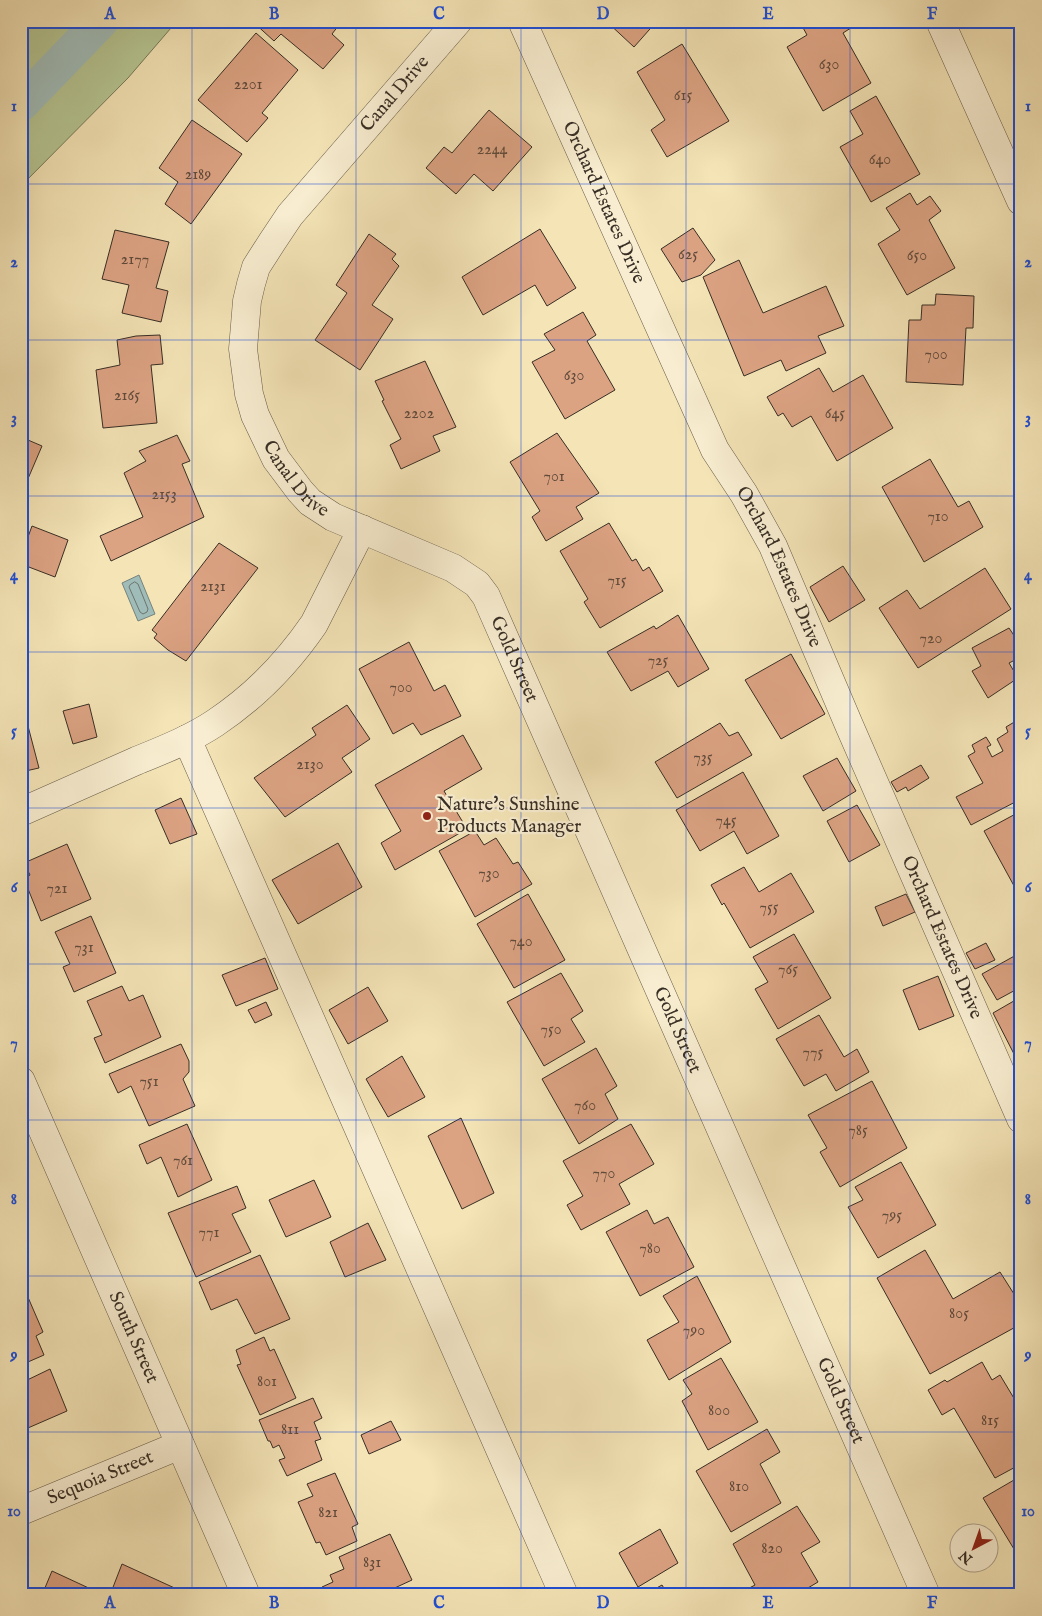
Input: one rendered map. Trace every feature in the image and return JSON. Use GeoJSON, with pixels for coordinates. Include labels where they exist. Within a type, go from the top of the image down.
{"type":"FeatureCollection","features":[{"type":"Feature","properties":{"kind":"street","name":"Canal Drive"},"geometry":{"type":"LineString","coordinates":[[362,529],[333,516],[310,502],[276,459],[263,432],[249,394],[244,366],[244,332],[247,301],[256,267],[290,215],[458,21]]}},
{"type":"Feature","properties":{"kind":"street","name":"Orchard Estates Drive"},"geometry":{"type":"LineString","coordinates":[[522,21],[715,450],[744,494],[773,546],[1021,1119]]}},
{"type":"Feature","properties":{"kind":"street"},"geometry":{"type":"LineString","coordinates":[[940,21],[1021,201]]}},
{"type":"Feature","properties":{"kind":"street"},"geometry":{"type":"LineString","coordinates":[[21,812],[187,739],[215,724],[240,705],[271,676],[314,624],[362,529]]}},
{"type":"Feature","properties":{"kind":"street","name":"Gold Street"},"geometry":{"type":"LineString","coordinates":[[362,529],[453,568],[477,584],[486,596],[926,1595]]}},
{"type":"Feature","properties":{"kind":"street"},"geometry":{"type":"LineString","coordinates":[[187,739],[564,1595]]}},
{"type":"Feature","properties":{"kind":"street","name":"South Street"},"geometry":{"type":"LineString","coordinates":[[21,1081],[246,1595]]}},
{"type":"Feature","properties":{"kind":"street","name":"Sequoia Street"},"geometry":{"type":"LineString","coordinates":[[21,1511],[180,1445]]}},
{"type":"Feature","properties":{"kind":"green space"},"geometry":{"type":"Polygon","coordinates":[[[21,21],[177,21],[128,78],[21,186],[21,21]]]}},
{"type":"Feature","properties":{"kind":"water"},"geometry":{"type":"Polygon","coordinates":[[[139,575],[155,614],[138,621],[122,583],[139,575]]]}},
{"type":"Feature","properties":{"kind":"building"},"geometry":{"type":"Polygon","coordinates":[[[252,21],[342,21],[332,34],[344,45],[323,69],[281,34],[274,41],[252,21]]]}},
{"type":"Feature","properties":{"kind":"building"},"geometry":{"type":"Polygon","coordinates":[[[606,21],[657,21],[634,47],[606,21]]]}},
{"type":"Feature","properties":{"kind":"building"},"geometry":{"type":"Polygon","coordinates":[[[805,21],[851,21],[854,26],[843,33],[871,83],[823,111],[787,47],[807,35],[801,24],[805,21]]]}},
{"type":"Feature","properties":{"kind":"building"},"geometry":{"type":"Polygon","coordinates":[[[256,33],[298,70],[262,113],[268,118],[247,142],[198,100],[256,33]]]}},
{"type":"Feature","properties":{"kind":"building"},"geometry":{"type":"Polygon","coordinates":[[[682,44],[729,121],[667,157],[651,130],[665,120],[637,72],[682,44]]]}},
{"type":"Feature","properties":{"kind":"building"},"geometry":{"type":"Polygon","coordinates":[[[876,96],[920,174],[871,202],[840,147],[863,134],[850,111],[876,96]]]}},
{"type":"Feature","properties":{"kind":"building"},"geometry":{"type":"Polygon","coordinates":[[[489,110],[532,147],[493,191],[474,174],[456,194],[426,168],[444,147],[452,153],[489,110]]]}},
{"type":"Feature","properties":{"kind":"building"},"geometry":{"type":"Polygon","coordinates":[[[192,120],[242,154],[191,224],[165,204],[178,182],[159,168],[192,120]]]}},
{"type":"Feature","properties":{"kind":"building"},"geometry":{"type":"Polygon","coordinates":[[[910,193],[917,205],[930,196],[941,211],[929,220],[955,268],[907,295],[878,244],[900,230],[886,208],[910,193]]]}},
{"type":"Feature","properties":{"kind":"building"},"geometry":{"type":"Polygon","coordinates":[[[693,228],[715,260],[701,275],[682,282],[661,249],[693,228]]]}},
{"type":"Feature","properties":{"kind":"building"},"geometry":{"type":"Polygon","coordinates":[[[540,229],[576,288],[547,306],[535,285],[483,315],[462,277],[540,229]]]}},
{"type":"Feature","properties":{"kind":"building"},"geometry":{"type":"Polygon","coordinates":[[[115,230],[169,242],[156,288],[168,291],[161,322],[122,313],[129,285],[102,279],[115,230]]]}},
{"type":"Feature","properties":{"kind":"building"},"geometry":{"type":"Polygon","coordinates":[[[369,234],[396,254],[392,259],[399,266],[372,305],[393,319],[360,370],[315,340],[347,293],[336,285],[369,234]]]}},
{"type":"Feature","properties":{"kind":"building"},"geometry":{"type":"Polygon","coordinates":[[[739,260],[763,313],[826,286],[844,326],[818,336],[826,353],[786,371],[781,360],[744,376],[703,277],[739,260]]]}},
{"type":"Feature","properties":{"kind":"building"},"geometry":{"type":"Polygon","coordinates":[[[936,294],[974,296],[973,328],[966,328],[963,385],[906,382],[909,320],[921,320],[922,305],[935,305],[936,294]]]}},
{"type":"Feature","properties":{"kind":"building"},"geometry":{"type":"Polygon","coordinates":[[[583,312],[596,335],[587,341],[615,390],[565,419],[532,362],[555,350],[544,334],[583,312]]]}},
{"type":"Feature","properties":{"kind":"building"},"geometry":{"type":"Polygon","coordinates":[[[160,335],[163,364],[151,365],[157,423],[103,428],[96,370],[120,365],[117,340],[136,336],[160,335]]]}},
{"type":"Feature","properties":{"kind":"building"},"geometry":{"type":"Polygon","coordinates":[[[425,361],[456,427],[433,436],[440,451],[401,469],[390,445],[401,439],[382,401],[384,400],[375,381],[425,361]]]}},
{"type":"Feature","properties":{"kind":"building"},"geometry":{"type":"Polygon","coordinates":[[[819,368],[833,392],[863,375],[893,428],[837,461],[811,416],[792,427],[783,413],[778,416],[767,397],[819,368]]]}},
{"type":"Feature","properties":{"kind":"building"},"geometry":{"type":"Polygon","coordinates":[[[557,433],[599,493],[576,507],[583,519],[546,541],[532,517],[540,511],[510,462],[557,433]]]}},
{"type":"Feature","properties":{"kind":"building"},"geometry":{"type":"Polygon","coordinates":[[[177,435],[190,461],[182,464],[204,517],[111,561],[100,536],[143,517],[124,473],[146,461],[139,451],[177,435]]]}},
{"type":"Feature","properties":{"kind":"building"},"geometry":{"type":"Polygon","coordinates":[[[21,437],[42,446],[21,495],[21,437]]]}},
{"type":"Feature","properties":{"kind":"building"},"geometry":{"type":"Polygon","coordinates":[[[930,459],[958,507],[969,501],[983,527],[924,562],[882,487],[930,459]]]}},
{"type":"Feature","properties":{"kind":"building"},"geometry":{"type":"Polygon","coordinates":[[[609,523],[632,561],[636,559],[643,571],[649,567],[663,591],[600,628],[584,602],[588,599],[560,551],[609,523]]]}},
{"type":"Feature","properties":{"kind":"building"},"geometry":{"type":"Polygon","coordinates":[[[32,526],[68,540],[55,577],[21,564],[21,556],[32,526]]]}},
{"type":"Feature","properties":{"kind":"building"},"geometry":{"type":"Polygon","coordinates":[[[219,543],[258,568],[186,661],[168,650],[154,638],[157,634],[152,630],[219,543]]]}},
{"type":"Feature","properties":{"kind":"building"},"geometry":{"type":"Polygon","coordinates":[[[21,564],[28,567],[21,583],[21,564]]]}},
{"type":"Feature","properties":{"kind":"building"},"geometry":{"type":"Polygon","coordinates":[[[843,566],[865,600],[829,622],[810,587],[843,566]]]}},
{"type":"Feature","properties":{"kind":"building"},"geometry":{"type":"Polygon","coordinates":[[[985,568],[1011,609],[918,668],[879,608],[907,590],[920,609],[985,568]]]}},
{"type":"Feature","properties":{"kind":"building"},"geometry":{"type":"Polygon","coordinates":[[[678,615],[709,669],[678,687],[668,671],[631,691],[607,652],[654,626],[656,629],[678,615]]]}},
{"type":"Feature","properties":{"kind":"building"},"geometry":{"type":"Polygon","coordinates":[[[1009,628],[1021,646],[1021,657],[1009,663],[1018,678],[988,698],[972,671],[981,666],[972,648],[1009,628]]]}},
{"type":"Feature","properties":{"kind":"building"},"geometry":{"type":"Polygon","coordinates":[[[409,642],[434,691],[445,685],[461,716],[421,735],[413,723],[393,734],[359,669],[409,642]]]}},
{"type":"Feature","properties":{"kind":"building"},"geometry":{"type":"Polygon","coordinates":[[[791,654],[825,714],[781,739],[745,680],[791,654]]]}},
{"type":"Feature","properties":{"kind":"building"},"geometry":{"type":"Polygon","coordinates":[[[89,704],[97,737],[73,744],[63,711],[89,704]]]}},
{"type":"Feature","properties":{"kind":"building"},"geometry":{"type":"Polygon","coordinates":[[[347,705],[370,739],[342,758],[352,772],[285,817],[254,778],[316,735],[312,728],[347,705]]]}},
{"type":"Feature","properties":{"kind":"building"},"geometry":{"type":"Polygon","coordinates":[[[21,707],[23,707],[39,768],[21,772],[21,707]]]}},
{"type":"Feature","properties":{"kind":"building"},"geometry":{"type":"Polygon","coordinates":[[[1021,718],[1021,799],[971,825],[956,797],[983,783],[968,756],[975,752],[972,745],[986,737],[991,745],[987,747],[992,757],[1003,751],[997,739],[1008,732],[1006,727],[1021,718]]]}},
{"type":"Feature","properties":{"kind":"building"},"geometry":{"type":"Polygon","coordinates":[[[720,723],[729,736],[738,732],[752,755],[677,798],[655,762],[720,723]]]}},
{"type":"Feature","properties":{"kind":"building"},"geometry":{"type":"Polygon","coordinates":[[[463,735],[482,769],[444,791],[467,829],[395,870],[381,843],[401,831],[375,785],[463,735]]]}},
{"type":"Feature","properties":{"kind":"building"},"geometry":{"type":"Polygon","coordinates":[[[837,758],[856,791],[823,811],[803,776],[837,758]]]}},
{"type":"Feature","properties":{"kind":"building"},"geometry":{"type":"Polygon","coordinates":[[[921,765],[929,778],[908,791],[906,787],[897,792],[891,782],[921,765]]]}},
{"type":"Feature","properties":{"kind":"building"},"geometry":{"type":"Polygon","coordinates":[[[743,772],[779,836],[747,854],[734,831],[700,851],[676,810],[743,772]]]}},
{"type":"Feature","properties":{"kind":"building"},"geometry":{"type":"Polygon","coordinates":[[[181,798],[197,834],[170,844],[155,810],[181,798]]]}},
{"type":"Feature","properties":{"kind":"building"},"geometry":{"type":"Polygon","coordinates":[[[857,805],[880,845],[849,862],[827,821],[857,805]]]}},
{"type":"Feature","properties":{"kind":"building"},"geometry":{"type":"Polygon","coordinates":[[[1021,811],[1021,894],[1019,895],[984,831],[1021,811]]]}},
{"type":"Feature","properties":{"kind":"building"},"geometry":{"type":"Polygon","coordinates":[[[475,831],[484,845],[496,838],[513,864],[518,862],[532,884],[475,917],[439,851],[475,831]]]}},
{"type":"Feature","properties":{"kind":"building"},"geometry":{"type":"Polygon","coordinates":[[[338,843],[362,887],[298,924],[272,880],[338,843]]]}},
{"type":"Feature","properties":{"kind":"building"},"geometry":{"type":"Polygon","coordinates":[[[67,844],[91,899],[41,921],[24,879],[30,875],[24,863],[67,844]]]}},
{"type":"Feature","properties":{"kind":"building"},"geometry":{"type":"Polygon","coordinates":[[[744,867],[759,892],[791,873],[814,912],[750,948],[724,903],[722,905],[711,885],[744,867]]]}},
{"type":"Feature","properties":{"kind":"building"},"geometry":{"type":"Polygon","coordinates":[[[528,894],[565,960],[514,988],[477,924],[528,894]]]}},
{"type":"Feature","properties":{"kind":"building"},"geometry":{"type":"Polygon","coordinates":[[[906,894],[915,912],[883,926],[875,907],[906,894]]]}},
{"type":"Feature","properties":{"kind":"building"},"geometry":{"type":"Polygon","coordinates":[[[91,916],[116,973],[74,992],[63,967],[70,964],[55,932],[91,916]]]}},
{"type":"Feature","properties":{"kind":"building"},"geometry":{"type":"Polygon","coordinates":[[[794,934],[831,998],[778,1029],[755,989],[768,982],[753,957],[794,934]]]}},
{"type":"Feature","properties":{"kind":"building"},"geometry":{"type":"Polygon","coordinates":[[[986,943],[995,960],[975,969],[966,953],[986,943]]]}},
{"type":"Feature","properties":{"kind":"building"},"geometry":{"type":"Polygon","coordinates":[[[1018,954],[1021,959],[1021,987],[997,1000],[982,974],[1018,954]]]}},
{"type":"Feature","properties":{"kind":"building"},"geometry":{"type":"Polygon","coordinates":[[[265,958],[278,989],[236,1006],[222,975],[265,958]]]}},
{"type":"Feature","properties":{"kind":"building"},"geometry":{"type":"Polygon","coordinates":[[[561,973],[583,1011],[571,1019],[585,1042],[544,1066],[507,1002],[561,973]]]}},
{"type":"Feature","properties":{"kind":"building"},"geometry":{"type":"Polygon","coordinates":[[[938,976],[954,1016],[919,1030],[903,990],[938,976]]]}},
{"type":"Feature","properties":{"kind":"building"},"geometry":{"type":"Polygon","coordinates":[[[122,986],[129,1001],[143,995],[161,1037],[105,1063],[94,1038],[102,1035],[87,1001],[122,986]]]}},
{"type":"Feature","properties":{"kind":"building"},"geometry":{"type":"Polygon","coordinates":[[[368,987],[388,1021],[348,1044],[329,1010],[368,987]]]}},
{"type":"Feature","properties":{"kind":"building"},"geometry":{"type":"Polygon","coordinates":[[[1019,998],[1021,1001],[1021,1051],[1014,1054],[993,1013],[1019,998]]]}},
{"type":"Feature","properties":{"kind":"building"},"geometry":{"type":"Polygon","coordinates":[[[266,1002],[272,1015],[255,1023],[248,1010],[266,1002]]]}},
{"type":"Feature","properties":{"kind":"building"},"geometry":{"type":"Polygon","coordinates":[[[819,1015],[844,1057],[857,1049],[869,1072],[836,1091],[826,1074],[804,1086],[776,1039],[819,1015]]]}},
{"type":"Feature","properties":{"kind":"building"},"geometry":{"type":"Polygon","coordinates":[[[181,1044],[189,1061],[189,1072],[183,1079],[195,1106],[149,1126],[131,1086],[118,1093],[109,1074],[181,1044]]]}},
{"type":"Feature","properties":{"kind":"building"},"geometry":{"type":"Polygon","coordinates":[[[596,1048],[617,1086],[605,1094],[618,1119],[579,1144],[542,1079],[596,1048]]]}},
{"type":"Feature","properties":{"kind":"building"},"geometry":{"type":"Polygon","coordinates":[[[402,1056],[425,1097],[388,1117],[366,1079],[402,1056]]]}},
{"type":"Feature","properties":{"kind":"building"},"geometry":{"type":"Polygon","coordinates":[[[872,1081],[907,1148],[840,1187],[820,1152],[827,1148],[808,1115],[872,1081]]]}},
{"type":"Feature","properties":{"kind":"building"},"geometry":{"type":"Polygon","coordinates":[[[461,1118],[494,1193],[462,1209],[428,1136],[461,1118]]]}},
{"type":"Feature","properties":{"kind":"building"},"geometry":{"type":"Polygon","coordinates":[[[187,1124],[212,1180],[178,1197],[161,1157],[147,1164],[139,1145],[187,1124]]]}},
{"type":"Feature","properties":{"kind":"building"},"geometry":{"type":"Polygon","coordinates":[[[631,1124],[654,1164],[619,1184],[630,1204],[581,1230],[567,1205],[583,1196],[563,1161],[631,1124]]]}},
{"type":"Feature","properties":{"kind":"building"},"geometry":{"type":"Polygon","coordinates":[[[901,1162],[936,1225],[878,1258],[848,1207],[863,1200],[855,1187],[901,1162]]]}},
{"type":"Feature","properties":{"kind":"building"},"geometry":{"type":"Polygon","coordinates":[[[314,1180],[331,1217],[286,1237],[269,1200],[314,1180]]]}},
{"type":"Feature","properties":{"kind":"building"},"geometry":{"type":"Polygon","coordinates":[[[237,1186],[246,1208],[232,1214],[251,1252],[196,1277],[168,1213],[237,1186]]]}},
{"type":"Feature","properties":{"kind":"building"},"geometry":{"type":"Polygon","coordinates":[[[647,1210],[654,1224],[668,1217],[694,1267],[640,1296],[606,1232],[647,1210]]]}},
{"type":"Feature","properties":{"kind":"building"},"geometry":{"type":"Polygon","coordinates":[[[368,1223],[386,1260],[345,1277],[330,1242],[368,1223]]]}},
{"type":"Feature","properties":{"kind":"building"},"geometry":{"type":"Polygon","coordinates":[[[925,1250],[953,1299],[1000,1272],[1021,1305],[1021,1324],[930,1374],[877,1278],[925,1250]]]}},
{"type":"Feature","properties":{"kind":"building"},"geometry":{"type":"Polygon","coordinates":[[[260,1255],[290,1319],[255,1334],[237,1299],[211,1310],[199,1282],[260,1255]]]}},
{"type":"Feature","properties":{"kind":"building"},"geometry":{"type":"Polygon","coordinates":[[[697,1276],[731,1342],[669,1380],[647,1340],[679,1322],[663,1296],[697,1276]]]}},
{"type":"Feature","properties":{"kind":"building"},"geometry":{"type":"Polygon","coordinates":[[[27,1295],[43,1332],[36,1336],[44,1355],[21,1365],[21,1298],[27,1295]]]}},
{"type":"Feature","properties":{"kind":"building"},"geometry":{"type":"Polygon","coordinates":[[[264,1337],[270,1351],[274,1349],[296,1398],[260,1415],[237,1365],[241,1364],[236,1350],[264,1337]]]}},
{"type":"Feature","properties":{"kind":"building"},"geometry":{"type":"Polygon","coordinates":[[[721,1358],[758,1422],[708,1450],[682,1401],[692,1394],[683,1380],[721,1358]]]}},
{"type":"Feature","properties":{"kind":"building"},"geometry":{"type":"Polygon","coordinates":[[[982,1362],[992,1380],[1000,1375],[1021,1410],[1014,1415],[1021,1427],[1021,1464],[995,1478],[954,1408],[942,1415],[928,1390],[945,1380],[947,1382],[982,1362]]]}},
{"type":"Feature","properties":{"kind":"building"},"geometry":{"type":"Polygon","coordinates":[[[50,1369],[67,1411],[21,1431],[21,1383],[50,1369]]]}},
{"type":"Feature","properties":{"kind":"building"},"geometry":{"type":"Polygon","coordinates":[[[313,1398],[322,1418],[314,1422],[321,1439],[315,1441],[322,1460],[287,1476],[279,1460],[285,1458],[279,1445],[273,1448],[259,1420],[313,1398]]]}},
{"type":"Feature","properties":{"kind":"building"},"geometry":{"type":"Polygon","coordinates":[[[391,1421],[401,1440],[369,1454],[361,1435],[391,1421]]]}},
{"type":"Feature","properties":{"kind":"building"},"geometry":{"type":"Polygon","coordinates":[[[767,1429],[780,1452],[760,1464],[781,1503],[731,1532],[696,1471],[767,1429]]]}},
{"type":"Feature","properties":{"kind":"building"},"geometry":{"type":"Polygon","coordinates":[[[335,1473],[358,1524],[352,1527],[357,1541],[326,1555],[320,1542],[316,1543],[298,1502],[313,1496],[307,1484],[335,1473]]]}},
{"type":"Feature","properties":{"kind":"building"},"geometry":{"type":"Polygon","coordinates":[[[1014,1480],[1021,1491],[1020,1559],[1000,1524],[983,1498],[1014,1480]]]}},
{"type":"Feature","properties":{"kind":"building"},"geometry":{"type":"Polygon","coordinates":[[[797,1506],[820,1542],[801,1553],[818,1582],[796,1595],[741,1595],[740,1593],[755,1585],[733,1544],[797,1506]]]}},
{"type":"Feature","properties":{"kind":"building"},"geometry":{"type":"Polygon","coordinates":[[[660,1529],[678,1563],[638,1587],[619,1553],[660,1529]]]}},
{"type":"Feature","properties":{"kind":"building"},"geometry":{"type":"Polygon","coordinates":[[[390,1534],[412,1580],[386,1592],[387,1595],[326,1595],[322,1587],[333,1582],[330,1575],[344,1569],[339,1557],[390,1534]]]}},
{"type":"Feature","properties":{"kind":"building"},"geometry":{"type":"Polygon","coordinates":[[[122,1564],[179,1590],[176,1595],[110,1595],[122,1564]]]}},
{"type":"Feature","properties":{"kind":"building"},"geometry":{"type":"Polygon","coordinates":[[[52,1571],[93,1590],[91,1595],[42,1595],[52,1571]]]}},
{"type":"Feature","properties":{"kind":"building"},"geometry":{"type":"Polygon","coordinates":[[[662,1585],[668,1595],[644,1595],[662,1585]]]}},
{"type":"Feature","properties":{"kind":"waterway"},"geometry":{"type":"LineString","coordinates":[[21,104],[101,21]]}},
{"type":"Feature","properties":{"kind":"place","name":"Nature's Sunshine Products Manager"},"geometry":{"type":"Point","coordinates":[427,816]}}]}
